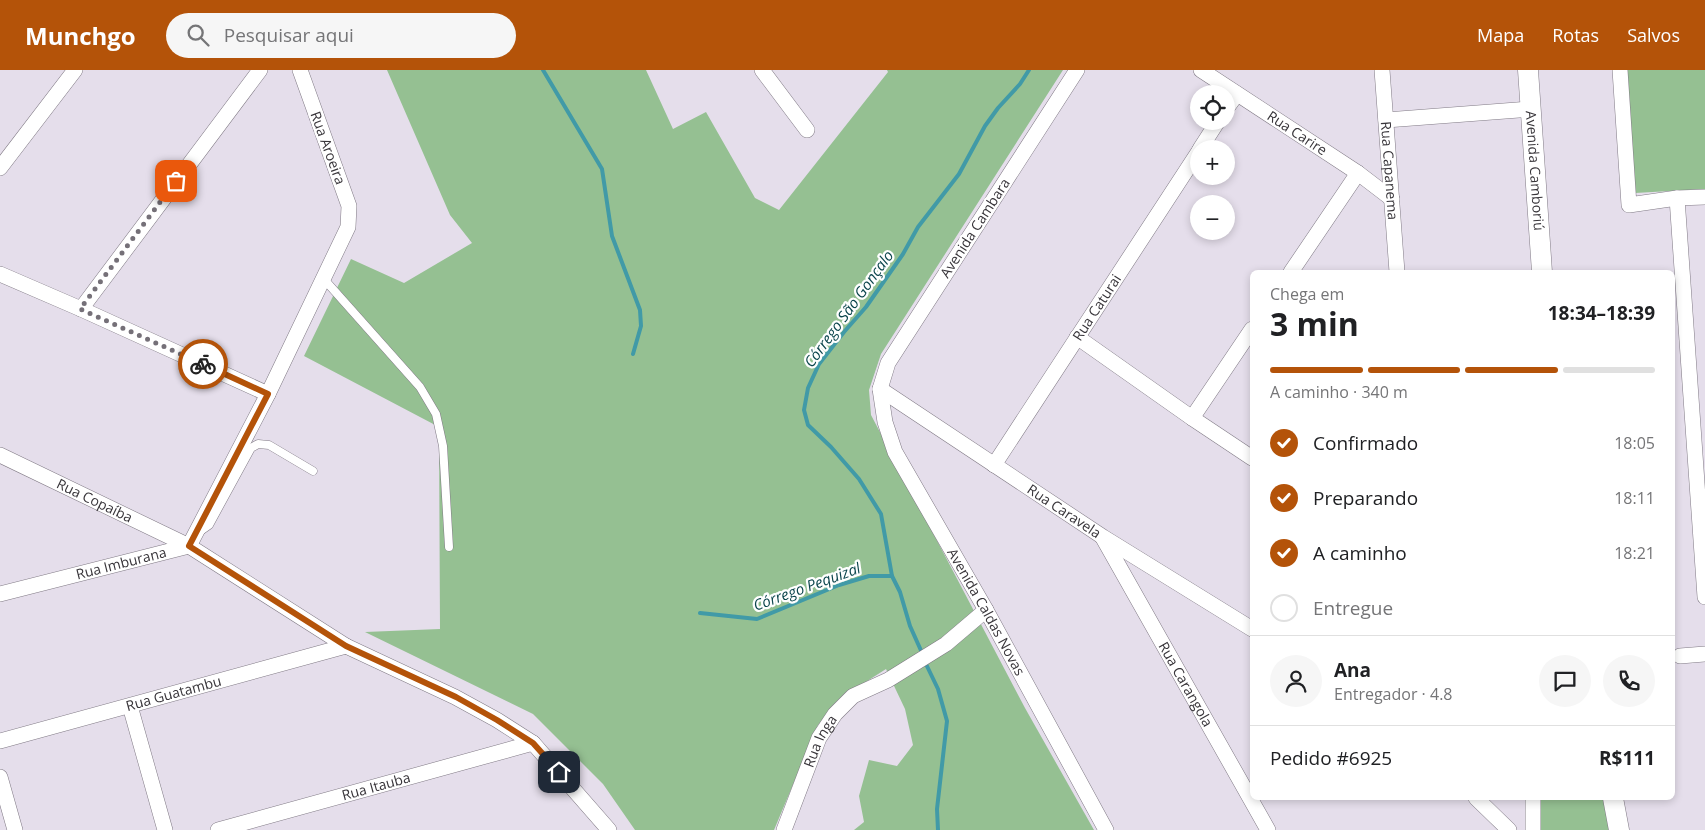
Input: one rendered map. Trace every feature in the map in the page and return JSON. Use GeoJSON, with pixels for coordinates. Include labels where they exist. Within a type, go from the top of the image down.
{"type":"FeatureCollection","features":[{"type":"Feature","properties":{"kind":"street"},"geometry":{"type":"LineString","coordinates":[[0,168],[75,70]]}},
{"type":"Feature","properties":{"kind":"street"},"geometry":{"type":"LineString","coordinates":[[80,309],[260,70]]}},
{"type":"Feature","properties":{"kind":"street","name":"Rua Aroeira"},"geometry":{"type":"LineString","coordinates":[[300,70],[349,206],[348,228],[323,278]]}},
{"type":"Feature","properties":{"kind":"street"},"geometry":{"type":"LineString","coordinates":[[762,70],[807,130]]}},
{"type":"Feature","properties":{"kind":"street","name":"Avenida Cambara"},"geometry":{"type":"LineString","coordinates":[[880,389],[888,363],[1077,70]]}},
{"type":"Feature","properties":{"kind":"street","name":"Rua Carire"},"geometry":{"type":"LineString","coordinates":[[1201,70],[1358,173],[1392,199]]}},
{"type":"Feature","properties":{"kind":"street","name":"Rua Capanema"},"geometry":{"type":"LineString","coordinates":[[1382,70],[1397,270]]}},
{"type":"Feature","properties":{"kind":"street","name":"Avenida Camboriú"},"geometry":{"type":"LineString","coordinates":[[1528,70],[1542,270]]}},
{"type":"Feature","properties":{"kind":"street"},"geometry":{"type":"LineString","coordinates":[[1620,70],[1629,205],[1677,198],[1705,197]]}},
{"type":"Feature","properties":{"kind":"street"},"geometry":{"type":"LineString","coordinates":[[1386,120],[1531,109]]}},
{"type":"Feature","properties":{"kind":"street","name":"Rua Caturai"},"geometry":{"type":"LineString","coordinates":[[994,465],[1190,165]]}},
{"type":"Feature","properties":{"kind":"street"},"geometry":{"type":"LineString","coordinates":[[1292,270],[1358,173]]}},
{"type":"Feature","properties":{"kind":"street"},"geometry":{"type":"LineString","coordinates":[[1677,198],[1698,412],[1705,597]]}},
{"type":"Feature","properties":{"kind":"street"},"geometry":{"type":"LineString","coordinates":[[0,274],[268,394]]}},
{"type":"Feature","properties":{"kind":"street"},"geometry":{"type":"LineString","coordinates":[[193,540],[268,394],[323,278]]}},
{"type":"Feature","properties":{"kind":"street"},"geometry":{"type":"LineString","coordinates":[[1192,418],[1250,332]]}},
{"type":"Feature","properties":{"kind":"street"},"geometry":{"type":"LineString","coordinates":[[1077,336],[1250,457]]}},
{"type":"Feature","properties":{"kind":"street","name":"Rua Caravela"},"geometry":{"type":"LineString","coordinates":[[880,389],[1102,537],[1250,628]]}},
{"type":"Feature","properties":{"kind":"street","name":"Avenida Caldas Novas"},"geometry":{"type":"LineString","coordinates":[[880,389],[885,422],[895,452],[986,610],[1106,830]]}},
{"type":"Feature","properties":{"kind":"street","name":"Rua Copaíba"},"geometry":{"type":"LineString","coordinates":[[0,455],[193,540],[346,646],[456,697],[497,720],[533,743],[609,830]]}},
{"type":"Feature","properties":{"kind":"street","name":"Rua Carangola"},"geometry":{"type":"LineString","coordinates":[[1102,537],[1250,798]]}},
{"type":"Feature","properties":{"kind":"street","name":"Rua Imburana"},"geometry":{"type":"LineString","coordinates":[[0,594],[193,540]]}},
{"type":"Feature","properties":{"kind":"street","name":"Rua Inga"},"geometry":{"type":"LineString","coordinates":[[784,830],[819,738],[835,714],[853,696],[888,680],[946,644],[986,610]]}},
{"type":"Feature","properties":{"kind":"street","name":"Rua Guatambu"},"geometry":{"type":"LineString","coordinates":[[0,741],[346,646]]}},
{"type":"Feature","properties":{"kind":"street"},"geometry":{"type":"LineString","coordinates":[[1680,656],[1705,654]]}},
{"type":"Feature","properties":{"kind":"street"},"geometry":{"type":"LineString","coordinates":[[130,706],[165,830]]}},
{"type":"Feature","properties":{"kind":"street","name":"Rua Itauba"},"geometry":{"type":"LineString","coordinates":[[218,830],[533,743]]}},
{"type":"Feature","properties":{"kind":"street"},"geometry":{"type":"LineString","coordinates":[[0,777],[15,830]]}},
{"type":"Feature","properties":{"kind":"street","name":"Rua Carangola"},"geometry":{"type":"LineString","coordinates":[[1251,800],[1268,830]]}},
{"type":"Feature","properties":{"kind":"street"},"geometry":{"type":"LineString","coordinates":[[1478,800],[1509,830]]}},
{"type":"Feature","properties":{"kind":"street"},"geometry":{"type":"LineString","coordinates":[[1533,800],[1533,830]]}},
{"type":"Feature","properties":{"kind":"street"},"geometry":{"type":"LineString","coordinates":[[1612,800],[1619,830]]}},
{"type":"Feature","properties":{"kind":"lane"},"geometry":{"type":"LineString","coordinates":[[323,278],[420,387],[436,414],[443,446],[449,547]]}},
{"type":"Feature","properties":{"kind":"lane"},"geometry":{"type":"LineString","coordinates":[[193,540],[209,526],[251,448],[258,444],[269,444],[313,471]]}},
{"type":"Feature","properties":{"kind":"green space"},"geometry":{"type":"Polygon","coordinates":[[[387,70],[646,70],[673,129],[706,112],[755,198],[779,210],[888,72],[887,70],[1063,70],[881,354],[869,390],[871,415],[1025,708],[1094,830],[854,830],[864,822],[859,796],[869,760],[897,766],[913,745],[905,709],[886,669],[839,699],[818,725],[774,830],[635,830],[603,784],[533,714],[365,632],[440,629],[439,427],[304,356],[351,259],[404,283],[472,243],[450,215],[387,70]]]}},
{"type":"Feature","properties":{"kind":"green space"},"geometry":{"type":"Polygon","coordinates":[[[1623,70],[1705,70],[1705,189],[1635,193],[1623,70]]]}},
{"type":"Feature","properties":{"kind":"green space"},"geometry":{"type":"Polygon","coordinates":[[[1538,800],[1603,800],[1609,830],[1539,830],[1538,800]]]}},
{"type":"Feature","properties":{"kind":"waterway","name":"Córrego Pequizal"},"geometry":{"type":"LineString","coordinates":[[543,70],[602,169],[612,236],[640,310],[641,326],[633,354]]}},
{"type":"Feature","properties":{"kind":"waterway","name":"Córrego São Gonçalo"},"geometry":{"type":"LineString","coordinates":[[923,655],[910,626],[900,592],[892,576],[881,514],[859,479],[831,447],[808,425],[804,410],[808,388],[819,364],[866,307],[903,254],[918,227],[959,174],[985,126],[998,108],[1020,84],[1029,70]]}},
{"type":"Feature","properties":{"kind":"waterway","name":"Córrego Pequizal"},"geometry":{"type":"LineString","coordinates":[[700,613],[757,619],[839,585],[869,576],[892,576]]}},
{"type":"Feature","properties":{"kind":"waterway","name":"Córrego São Gonçalo"},"geometry":{"type":"LineString","coordinates":[[925,662],[938,689],[947,721],[937,809],[938,830]]}},
{"type":"Feature","properties":{"kind":"way so far"},"geometry":{"type":"LineString","coordinates":[[176,181],[80,309],[203,364]]}},
{"type":"Feature","properties":{"kind":"route"},"geometry":{"type":"LineString","coordinates":[[203,364],[268,394],[189,546],[346,646],[456,697],[497,720],[533,743],[559,772]]}}]}
